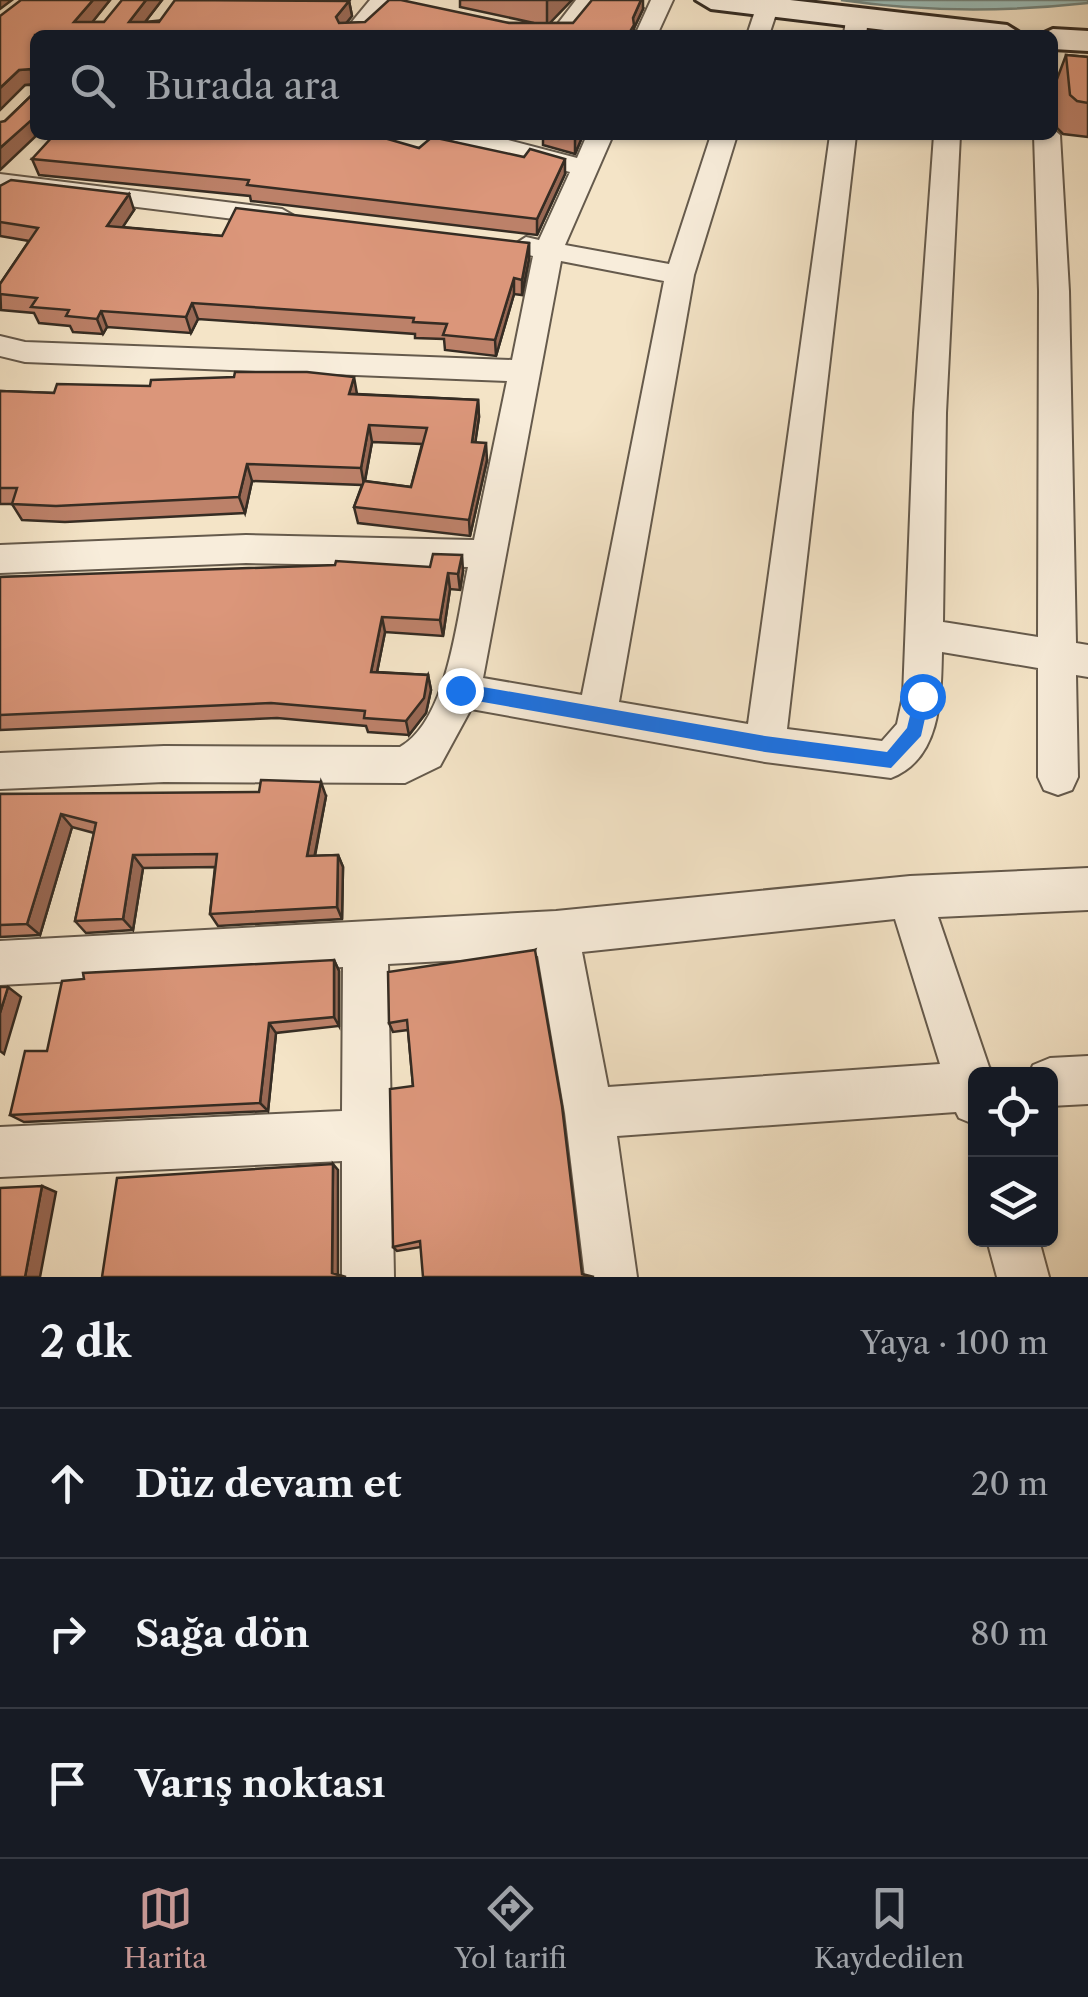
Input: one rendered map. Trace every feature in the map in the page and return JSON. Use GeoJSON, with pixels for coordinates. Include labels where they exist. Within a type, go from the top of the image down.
{"type":"FeatureCollection","features":[{"type":"Feature","properties":{"kind":"main road"},"geometry":{"type":"LineString","coordinates":[[712,0],[762,22],[915,30]]}},
{"type":"Feature","properties":{"kind":"main road"},"geometry":{"type":"LineString","coordinates":[[1058,39],[1088,41]]}},
{"type":"Feature","properties":{"kind":"street"},"geometry":{"type":"LineString","coordinates":[[565,30],[588,0]]}},
{"type":"Feature","properties":{"kind":"street"},"geometry":{"type":"LineString","coordinates":[[648,30],[662,0]]}},
{"type":"Feature","properties":{"kind":"street"},"geometry":{"type":"LineString","coordinates":[[357,30],[388,1]]}},
{"type":"Feature","properties":{"kind":"street"},"geometry":{"type":"LineString","coordinates":[[479,140],[584,168]]}},
{"type":"Feature","properties":{"kind":"street"},"geometry":{"type":"LineString","coordinates":[[0,771],[184,764],[405,765],[426,753],[460,690],[549,249],[598,140]]}},
{"type":"Feature","properties":{"kind":"street"},"geometry":{"type":"LineString","coordinates":[[598,712],[680,275],[722,140]]}},
{"type":"Feature","properties":{"kind":"street"},"geometry":{"type":"LineString","coordinates":[[765,744],[842,140]]}},
{"type":"Feature","properties":{"kind":"street"},"geometry":{"type":"LineString","coordinates":[[460,690],[765,744],[891,760],[915,731],[922,696],[930,413],[947,140]]}},
{"type":"Feature","properties":{"kind":"street"},"geometry":{"type":"LineString","coordinates":[[1048,140],[1072,657],[1058,777]]}},
{"type":"Feature","properties":{"kind":"street"},"geometry":{"type":"LineString","coordinates":[[3,187],[33,160]]}},
{"type":"Feature","properties":{"kind":"street"},"geometry":{"type":"LineString","coordinates":[[3,187],[318,222]]}},
{"type":"Feature","properties":{"kind":"street"},"geometry":{"type":"LineString","coordinates":[[491,242],[549,249],[680,275]]}},
{"type":"Feature","properties":{"kind":"street"},"geometry":{"type":"LineString","coordinates":[[1054,291],[1088,296]]}},
{"type":"Feature","properties":{"kind":"street"},"geometry":{"type":"LineString","coordinates":[[0,346],[25,352],[524,372]]}},
{"type":"Feature","properties":{"kind":"street"},"geometry":{"type":"LineString","coordinates":[[0,559],[246,549],[490,554]]}},
{"type":"Feature","properties":{"kind":"street"},"geometry":{"type":"LineString","coordinates":[[924,634],[1072,657]]}},
{"type":"Feature","properties":{"kind":"street"},"geometry":{"type":"LineString","coordinates":[[0,963],[556,933],[910,897],[1088,889]]}},
{"type":"Feature","properties":{"kind":"street"},"geometry":{"type":"LineString","coordinates":[[910,897],[968,1073]]}},
{"type":"Feature","properties":{"kind":"street"},"geometry":{"type":"LineString","coordinates":[[556,933],[589,1113],[611,1277]]}},
{"type":"Feature","properties":{"kind":"street"},"geometry":{"type":"LineString","coordinates":[[365,943],[368,1277]]}},
{"type":"Feature","properties":{"kind":"street"},"geometry":{"type":"LineString","coordinates":[[1058,1082],[1088,1080]]}},
{"type":"Feature","properties":{"kind":"street"},"geometry":{"type":"LineString","coordinates":[[589,1113],[968,1091]]}},
{"type":"Feature","properties":{"kind":"street"},"geometry":{"type":"LineString","coordinates":[[0,1152],[365,1135]]}},
{"type":"Feature","properties":{"kind":"street"},"geometry":{"type":"LineString","coordinates":[[1014,1247],[1023,1277]]}},
{"type":"Feature","properties":{"kind":"water"},"geometry":{"type":"Polygon","coordinates":[[[841,0],[1088,0],[1088,3],[964,9],[841,0]]]}},
{"type":"Feature","properties":{"kind":"building"},"geometry":{"type":"Polygon","coordinates":[[[21,0],[93,0],[74,22],[104,22],[122,0],[146,0],[129,22],[159,22],[175,0],[349,1],[336,17],[339,23],[365,22],[389,0],[401,0],[509,23],[573,23],[592,0],[641,0],[631,30],[30,30],[30,69],[19,70],[0,88],[0,16],[21,0]]]}},
{"type":"Feature","properties":{"kind":"building"},"geometry":{"type":"Polygon","coordinates":[[[1066,55],[1088,57],[1088,103],[1070,95],[1066,55]]]}},
{"type":"Feature","properties":{"kind":"building"},"geometry":{"type":"Polygon","coordinates":[[[30,97],[30,121],[0,148],[0,122],[30,97]]]}},
{"type":"Feature","properties":{"kind":"building"},"geometry":{"type":"Polygon","coordinates":[[[49,140],[391,140],[419,148],[428,140],[446,140],[524,157],[530,149],[565,159],[537,219],[247,185],[249,180],[32,159],[49,140]]]}},
{"type":"Feature","properties":{"kind":"building"},"geometry":{"type":"Polygon","coordinates":[[[11,180],[129,194],[107,226],[222,236],[236,208],[529,243],[522,280],[514,278],[495,340],[443,335],[447,324],[413,322],[414,318],[192,303],[186,317],[101,311],[97,319],[66,316],[69,310],[31,307],[37,298],[0,294],[0,284],[38,228],[0,222],[0,186],[11,180]]]}},
{"type":"Feature","properties":{"kind":"building"},"geometry":{"type":"Polygon","coordinates":[[[235,372],[307,372],[354,377],[349,394],[478,400],[472,442],[486,443],[469,520],[354,507],[364,481],[411,487],[427,428],[369,425],[361,468],[247,464],[239,497],[56,506],[12,504],[17,488],[0,488],[0,391],[54,393],[57,384],[150,386],[151,380],[234,377],[235,372]]]}},
{"type":"Feature","properties":{"kind":"building"},"geometry":{"type":"Polygon","coordinates":[[[433,554],[462,555],[458,574],[448,573],[440,620],[382,617],[371,672],[428,675],[424,698],[406,721],[364,718],[365,711],[271,703],[0,715],[0,577],[335,565],[336,561],[430,567],[433,554]]]}},
{"type":"Feature","properties":{"kind":"building"},"geometry":{"type":"Polygon","coordinates":[[[261,780],[321,782],[307,856],[338,855],[337,907],[210,914],[217,854],[133,855],[123,919],[75,921],[96,823],[61,814],[27,924],[0,925],[0,794],[259,792],[261,780]]]}},
{"type":"Feature","properties":{"kind":"building"},"geometry":{"type":"Polygon","coordinates":[[[535,950],[562,1106],[582,1274],[594,1277],[423,1277],[420,1241],[393,1247],[390,1089],[413,1086],[407,1020],[389,1023],[388,972],[535,950]]]}},
{"type":"Feature","properties":{"kind":"building"},"geometry":{"type":"Polygon","coordinates":[[[334,960],[334,1017],[269,1023],[260,1103],[10,1115],[25,1051],[47,1051],[62,981],[84,979],[83,973],[334,960]]]}},
{"type":"Feature","properties":{"kind":"building"},"geometry":{"type":"Polygon","coordinates":[[[0,987],[8,987],[0,1013],[0,987]]]}},
{"type":"Feature","properties":{"kind":"building"},"geometry":{"type":"Polygon","coordinates":[[[333,1164],[332,1273],[346,1277],[102,1277],[117,1178],[333,1164]]]}},
{"type":"Feature","properties":{"kind":"building"},"geometry":{"type":"Polygon","coordinates":[[[42,1186],[25,1277],[0,1277],[0,1188],[42,1186]]]}},
{"type":"Feature","properties":{"kind":"route"},"geometry":{"type":"LineString","coordinates":[[460,690],[765,744],[891,760],[915,731],[922,696]]}}]}
